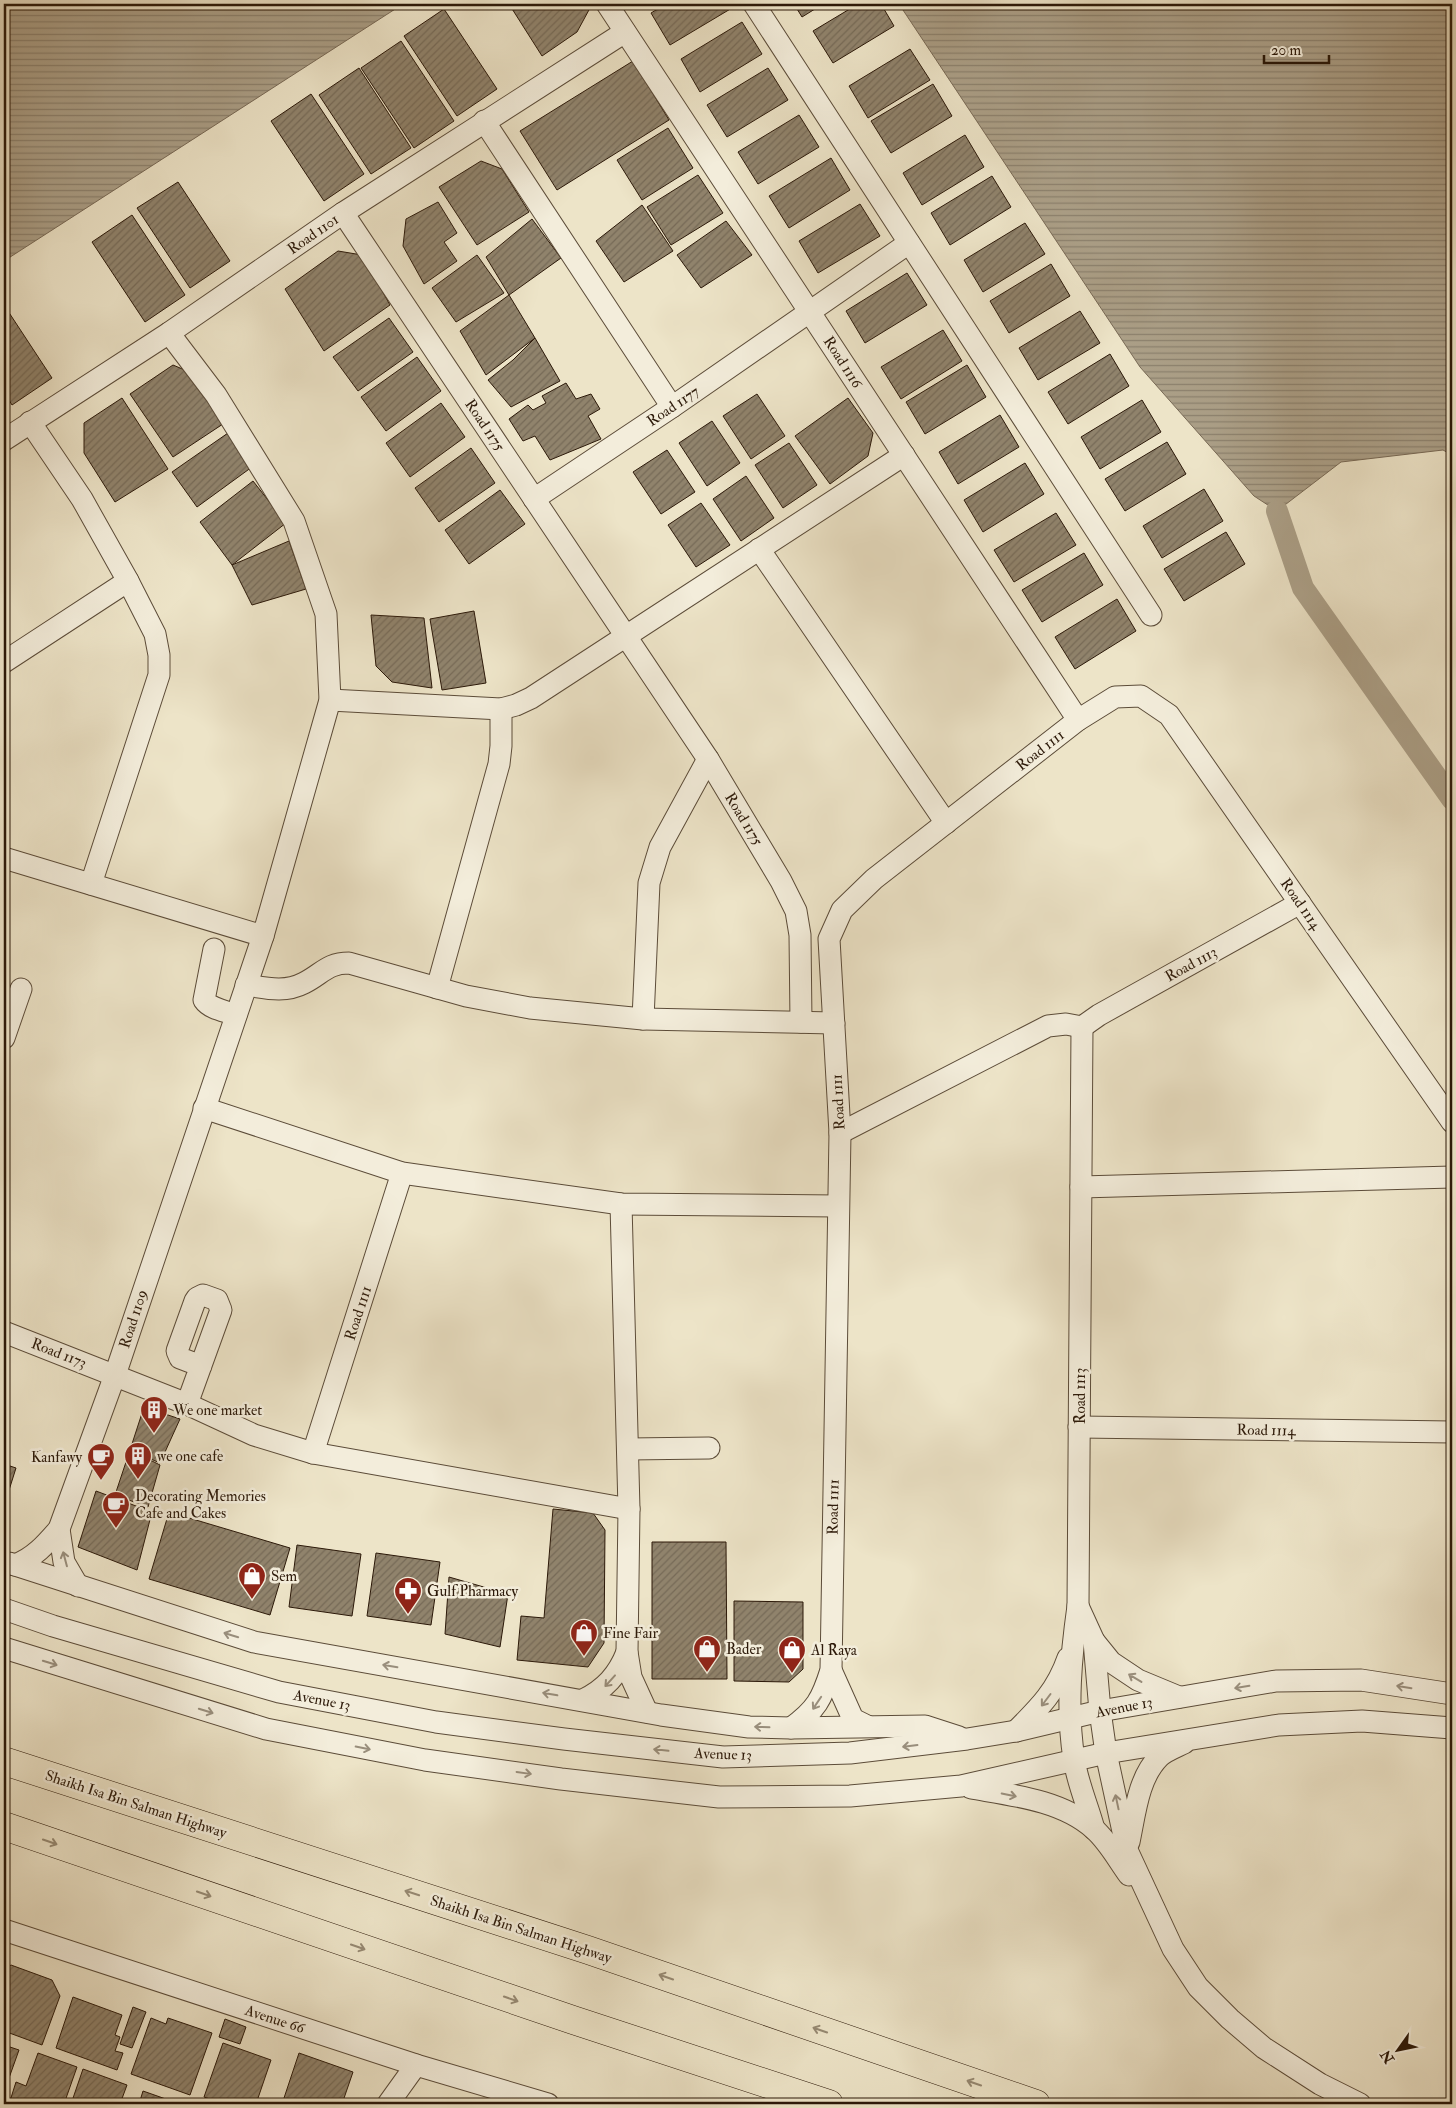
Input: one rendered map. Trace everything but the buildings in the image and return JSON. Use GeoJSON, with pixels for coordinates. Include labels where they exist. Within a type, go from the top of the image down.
{"type":"FeatureCollection","features":[{"type":"Feature","properties":{"kind":"highway","name":"Shaikh Isa Bin Salman Highway"},"geometry":{"type":"LineString","coordinates":[[4,1761],[578,1947],[1036,2104]]}},
{"type":"Feature","properties":{"kind":"highway"},"geometry":{"type":"LineString","coordinates":[[4,1826],[554,2014],[829,2104]]}},
{"type":"Feature","properties":{"kind":"street","name":"Road 1116"},"geometry":{"type":"LineString","coordinates":[[607,4],[1078,720]]}},
{"type":"Feature","properties":{"kind":"street"},"geometry":{"type":"LineString","coordinates":[[754,4],[1151,615]]}},
{"type":"Feature","properties":{"kind":"street","name":"Road 1101"},"geometry":{"type":"LineString","coordinates":[[4,440],[169,333],[343,213],[625,32]]}},
{"type":"Feature","properties":{"kind":"street"},"geometry":{"type":"LineString","coordinates":[[484,121],[672,407]]}},
{"type":"Feature","properties":{"kind":"street","name":"Road 1175"},"geometry":{"type":"LineString","coordinates":[[343,213],[708,759],[781,881],[796,911],[800,935],[801,1022]]}},
{"type":"Feature","properties":{"kind":"street","name":"Road 1177"},"geometry":{"type":"LineString","coordinates":[[534,499],[672,407],[909,243]]}},
{"type":"Feature","properties":{"kind":"street","name":"Road 1109"},"geometry":{"type":"LineString","coordinates":[[10,1563],[28,1560],[59,1529],[114,1375],[263,936],[330,700],[326,614],[294,520],[216,395],[169,333]]}},
{"type":"Feature","properties":{"kind":"street"},"geometry":{"type":"LineString","coordinates":[[30,422],[82,499],[128,581],[155,634],[159,655],[158,675],[91,884]]}},
{"type":"Feature","properties":{"kind":"street"},"geometry":{"type":"LineString","coordinates":[[330,700],[501,709],[516,706],[626,637],[904,455]]}},
{"type":"Feature","properties":{"kind":"street"},"geometry":{"type":"LineString","coordinates":[[759,550],[946,823]]}},
{"type":"Feature","properties":{"kind":"street"},"geometry":{"type":"LineString","coordinates":[[4,662],[128,581]]}},
{"type":"Feature","properties":{"kind":"street","name":"Road 1111"},"geometry":{"type":"LineString","coordinates":[[791,1728],[809,1715],[824,1693],[830,1670],[837,1206],[840,1132],[829,939],[842,910],[874,879],[1078,720],[1115,697],[1141,696]]}},
{"type":"Feature","properties":{"kind":"street","name":"Road 1114"},"geometry":{"type":"LineString","coordinates":[[1141,696],[1169,715],[1452,1122]]}},
{"type":"Feature","properties":{"kind":"street"},"geometry":{"type":"LineString","coordinates":[[437,988],[499,764],[502,746],[501,709]]}},
{"type":"Feature","properties":{"kind":"street"},"geometry":{"type":"LineString","coordinates":[[643,1019],[649,883],[660,847],[708,759]]}},
{"type":"Feature","properties":{"kind":"street"},"geometry":{"type":"LineString","coordinates":[[4,858],[263,936]]}},
{"type":"Feature","properties":{"kind":"street","name":"Road 1113"},"geometry":{"type":"LineString","coordinates":[[1094,1829],[1074,1760],[1070,1718],[1073,1641],[1078,1606],[1082,1027],[1099,1015],[1300,903]]}},
{"type":"Feature","properties":{"kind":"street"},"geometry":{"type":"LineString","coordinates":[[214,948],[204,1000],[207,1004],[236,1015]]}},
{"type":"Feature","properties":{"kind":"street"},"geometry":{"type":"LineString","coordinates":[[246,985],[280,990],[292,988],[330,965],[349,963],[466,996],[530,1008],[643,1019],[834,1024]]}},
{"type":"Feature","properties":{"kind":"street"},"geometry":{"type":"LineString","coordinates":[[4,1038],[21,989]]}},
{"type":"Feature","properties":{"kind":"street"},"geometry":{"type":"LineString","coordinates":[[840,1132],[1048,1026],[1066,1024],[1082,1027]]}},
{"type":"Feature","properties":{"kind":"street"},"geometry":{"type":"LineString","coordinates":[[204,1108],[402,1173],[622,1204],[837,1206]]}},
{"type":"Feature","properties":{"kind":"street","name":"Road 1111"},"geometry":{"type":"LineString","coordinates":[[313,1453],[402,1173]]}},
{"type":"Feature","properties":{"kind":"street"},"geometry":{"type":"LineString","coordinates":[[1081,1187],[1452,1177]]}},
{"type":"Feature","properties":{"kind":"street"},"geometry":{"type":"LineString","coordinates":[[622,1204],[629,1509],[627,1652],[632,1677],[648,1712]]}},
{"type":"Feature","properties":{"kind":"street","name":"Road 1173"},"geometry":{"type":"LineString","coordinates":[[4,1332],[187,1404],[254,1435],[313,1453],[629,1509]]}},
{"type":"Feature","properties":{"kind":"street"},"geometry":{"type":"LineString","coordinates":[[187,1404],[201,1366]]}},
{"type":"Feature","properties":{"kind":"street","name":"Road 1114"},"geometry":{"type":"LineString","coordinates":[[1080,1427],[1452,1432]]}},
{"type":"Feature","properties":{"kind":"street"},"geometry":{"type":"LineString","coordinates":[[628,1450],[709,1448]]}},
{"type":"Feature","properties":{"kind":"street","name":"Road 1109"},"geometry":{"type":"LineString","coordinates":[[59,1529],[64,1562],[78,1586]]}},
{"type":"Feature","properties":{"kind":"street"},"geometry":{"type":"LineString","coordinates":[[10,1563],[254,1642],[648,1712],[748,1727],[925,1726],[967,1739]]}},
{"type":"Feature","properties":{"kind":"street","name":"Road 1113"},"geometry":{"type":"LineString","coordinates":[[1078,1606],[1094,1641],[1100,1712],[1106,1753],[1127,1850],[1154,1908]]}},
{"type":"Feature","properties":{"kind":"street","name":"Avenue 13"},"geometry":{"type":"LineString","coordinates":[[4,1609],[53,1626],[279,1692],[446,1723],[723,1757],[850,1753],[967,1739],[1016,1731],[1070,1718],[1179,1697],[1276,1681],[1351,1680],[1452,1694]]}},
{"type":"Feature","properties":{"kind":"street"},"geometry":{"type":"LineString","coordinates":[[1016,1731],[1043,1704],[1061,1678],[1073,1641]]}},
{"type":"Feature","properties":{"kind":"street"},"geometry":{"type":"LineString","coordinates":[[1094,1641],[1111,1662],[1138,1680],[1179,1697]]}},
{"type":"Feature","properties":{"kind":"street"},"geometry":{"type":"LineString","coordinates":[[4,1648],[266,1729],[425,1760],[561,1779],[719,1797],[850,1796],[961,1786],[1106,1753],[1195,1737],[1279,1725],[1362,1721],[1452,1728]]}},
{"type":"Feature","properties":{"kind":"street"},"geometry":{"type":"LineString","coordinates":[[583,1700],[598,1692],[611,1681],[621,1668],[627,1652]]}},
{"type":"Feature","properties":{"kind":"street","name":"Road 1111"},"geometry":{"type":"LineString","coordinates":[[830,1670],[853,1719],[867,1726]]}},
{"type":"Feature","properties":{"kind":"street"},"geometry":{"type":"LineString","coordinates":[[1127,1850],[1139,1794],[1147,1775],[1160,1757],[1195,1737]]}},
{"type":"Feature","properties":{"kind":"street"},"geometry":{"type":"LineString","coordinates":[[961,1786],[1010,1795],[1064,1810],[1094,1829],[1154,1908],[1173,1949],[1193,1979],[1230,2019],[1272,2053],[1320,2084],[1360,2104]]}},
{"type":"Feature","properties":{"kind":"street","name":"Avenue 66"},"geometry":{"type":"LineString","coordinates":[[4,1930],[416,2064],[520,2100],[548,2104]]}},
{"type":"Feature","properties":{"kind":"street"},"geometry":{"type":"LineString","coordinates":[[388,2104],[416,2064]]}},
{"type":"Feature","properties":{"kind":"shaded area"},"geometry":{"type":"Polygon","coordinates":[[[4,4],[403,4],[4,261],[4,4]]]}},
{"type":"Feature","properties":{"kind":"shaded area"},"geometry":{"type":"Polygon","coordinates":[[[899,4],[1452,4],[1452,455],[1443,450],[1341,462],[1277,511],[1254,496],[1140,367],[899,4]]]}},
{"type":"Feature","properties":{"kind":"waterway"},"geometry":{"type":"LineString","coordinates":[[1277,511],[1303,588],[1452,799]]}},
{"type":"Feature","properties":{"kind":"place","name":"We one market"},"geometry":{"type":"Point","coordinates":[154,1434]}},
{"type":"Feature","properties":{"kind":"place","name":"we one cafe"},"geometry":{"type":"Point","coordinates":[138,1480]}},
{"type":"Feature","properties":{"kind":"place","name":"Kanfawy"},"geometry":{"type":"Point","coordinates":[101,1481]}},
{"type":"Feature","properties":{"kind":"place","name":"Decorating Memories Cafe and Cakes"},"geometry":{"type":"Point","coordinates":[116,1529]}},
{"type":"Feature","properties":{"kind":"place","name":"Sem"},"geometry":{"type":"Point","coordinates":[252,1600]}},
{"type":"Feature","properties":{"kind":"place","name":"Gulf Pharmacy"},"geometry":{"type":"Point","coordinates":[408,1615]}},
{"type":"Feature","properties":{"kind":"place","name":"Fine Fair"},"geometry":{"type":"Point","coordinates":[584,1657]}},
{"type":"Feature","properties":{"kind":"place","name":"Bader"},"geometry":{"type":"Point","coordinates":[707,1673]}},
{"type":"Feature","properties":{"kind":"place","name":"Al Raya"},"geometry":{"type":"Point","coordinates":[792,1674]}}]}
